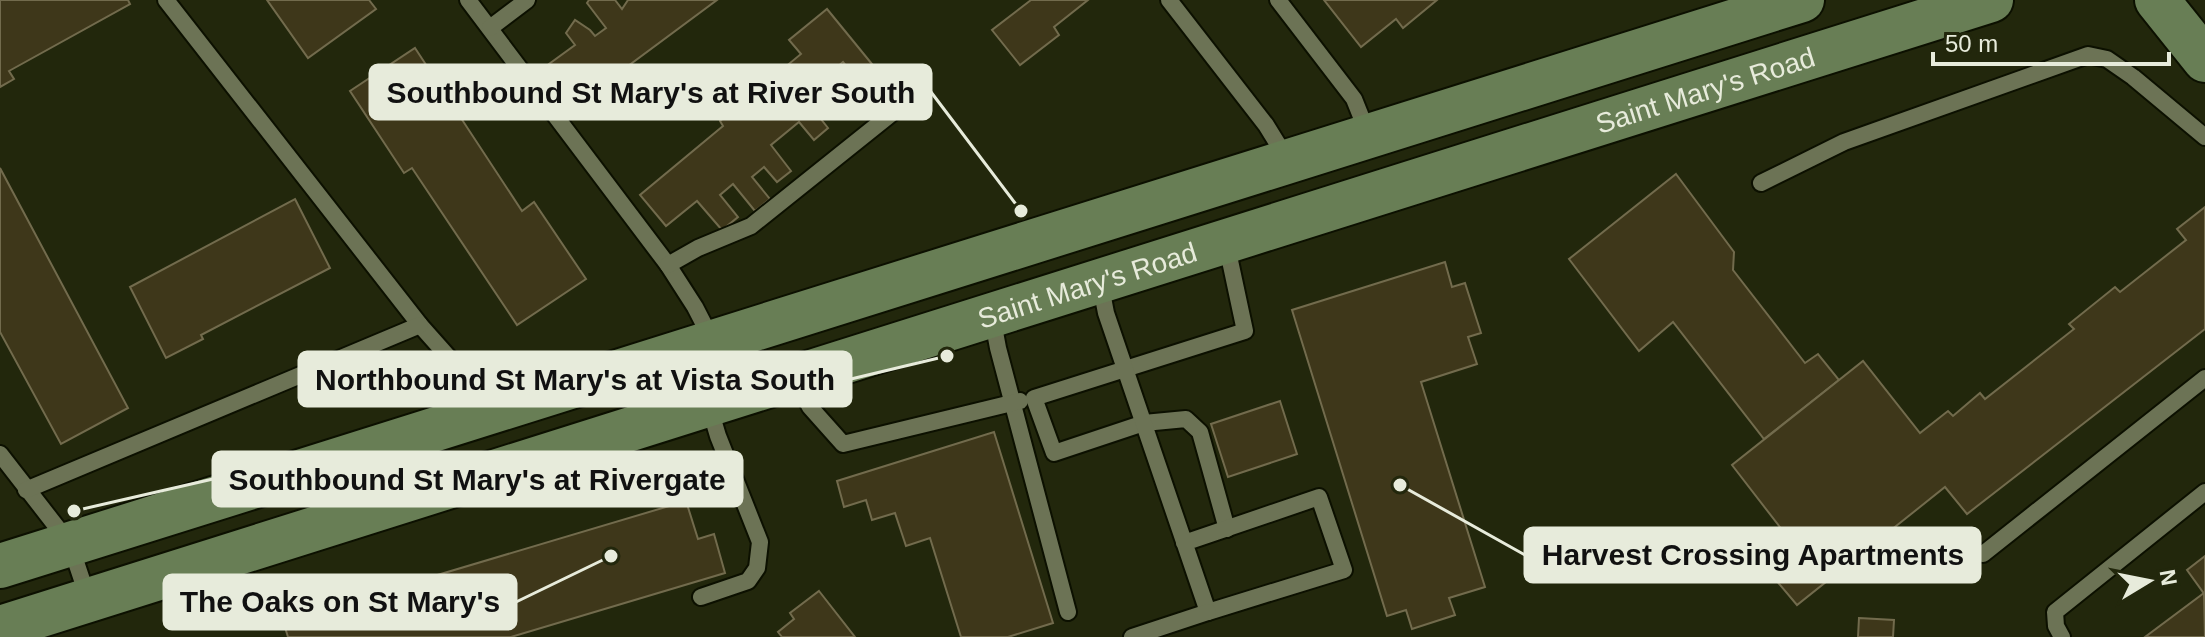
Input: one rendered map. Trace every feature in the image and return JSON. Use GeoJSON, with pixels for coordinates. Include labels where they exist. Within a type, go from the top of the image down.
{"type":"FeatureCollection","features":[{"type":"Feature","properties":{"kind":"main road","name":"Saint Mary's Road"},"geometry":{"type":"LineString","coordinates":[[0,566],[1802,0]]}},
{"type":"Feature","properties":{"kind":"main road","name":"Saint Mary's Road"},"geometry":{"type":"LineString","coordinates":[[0,628],[1991,0]]}},
{"type":"Feature","properties":{"kind":"main road"},"geometry":{"type":"LineString","coordinates":[[2157,0],[2205,60]]}},
{"type":"Feature","properties":{"kind":"main road"},"geometry":{"type":"LineString","coordinates":[[1576,71],[1595,125]]}},
{"type":"Feature","properties":{"kind":"main road"},"geometry":{"type":"LineString","coordinates":[[1100,281],[1135,210]]}},
{"type":"Feature","properties":{"kind":"lane"},"geometry":{"type":"LineString","coordinates":[[166,0],[420,325],[468,379],[487,413]]}},
{"type":"Feature","properties":{"kind":"lane"},"geometry":{"type":"LineString","coordinates":[[468,0],[668,265],[713,342],[709,406],[760,542],[757,568],[748,581],[701,597]]}},
{"type":"Feature","properties":{"kind":"lane"},"geometry":{"type":"LineString","coordinates":[[490,28],[527,0]]}},
{"type":"Feature","properties":{"kind":"lane"},"geometry":{"type":"LineString","coordinates":[[1169,0],[1266,125],[1288,161]]}},
{"type":"Feature","properties":{"kind":"lane"},"geometry":{"type":"LineString","coordinates":[[1278,0],[1354,99],[1368,135]]}},
{"type":"Feature","properties":{"kind":"lane"},"geometry":{"type":"LineString","coordinates":[[1761,183],[1844,142],[2088,55],[2107,59],[2133,77],[2205,137]]}},
{"type":"Feature","properties":{"kind":"lane"},"geometry":{"type":"LineString","coordinates":[[668,265],[698,248],[751,226],[896,110]]}},
{"type":"Feature","properties":{"kind":"lane"},"geometry":{"type":"LineString","coordinates":[[795,378],[810,407],[843,444],[1034,398],[1245,331],[1225,241]]}},
{"type":"Feature","properties":{"kind":"lane"},"geometry":{"type":"LineString","coordinates":[[1100,281],[1106,313],[1208,612]]}},
{"type":"Feature","properties":{"kind":"lane"},"geometry":{"type":"LineString","coordinates":[[992,315],[1012,403],[1068,612]]}},
{"type":"Feature","properties":{"kind":"lane"},"geometry":{"type":"LineString","coordinates":[[26,490],[420,325]]}},
{"type":"Feature","properties":{"kind":"lane"},"geometry":{"type":"LineString","coordinates":[[1983,554],[2205,378]]}},
{"type":"Feature","properties":{"kind":"lane"},"geometry":{"type":"LineString","coordinates":[[1034,398],[1054,453],[1144,423],[1186,419],[1200,432],[1227,529]]}},
{"type":"Feature","properties":{"kind":"lane"},"geometry":{"type":"LineString","coordinates":[[0,454],[70,544],[88,600]]}},
{"type":"Feature","properties":{"kind":"lane"},"geometry":{"type":"LineString","coordinates":[[2062,637],[2056,626],[2055,612],[2205,492]]}},
{"type":"Feature","properties":{"kind":"lane"},"geometry":{"type":"LineString","coordinates":[[1132,637],[1344,570],[1319,497],[1184,543]]}},
{"type":"Feature","properties":{"kind":"building"},"geometry":{"type":"Polygon","coordinates":[[[0,0],[128,0],[130,4],[9,71],[14,79],[0,87],[0,0]]]}},
{"type":"Feature","properties":{"kind":"building"},"geometry":{"type":"Polygon","coordinates":[[[267,0],[369,0],[376,9],[308,58],[267,0]]]}},
{"type":"Feature","properties":{"kind":"building"},"geometry":{"type":"Polygon","coordinates":[[[589,0],[615,0],[622,9],[628,0],[717,0],[578,103],[549,64],[575,45],[566,33],[575,20],[595,36],[606,28],[587,3],[589,0]]]}},
{"type":"Feature","properties":{"kind":"building"},"geometry":{"type":"Polygon","coordinates":[[[1031,0],[1088,0],[1054,27],[1059,35],[1020,65],[992,30],[1031,0]]]}},
{"type":"Feature","properties":{"kind":"building"},"geometry":{"type":"Polygon","coordinates":[[[1324,0],[1437,0],[1403,28],[1396,19],[1361,47],[1324,0]]]}},
{"type":"Feature","properties":{"kind":"building"},"geometry":{"type":"Polygon","coordinates":[[[827,9],[876,69],[860,83],[843,62],[829,74],[856,106],[842,118],[825,98],[813,109],[828,128],[814,140],[799,122],[771,145],[791,171],[777,182],[764,167],[752,177],[770,199],[755,211],[733,184],[720,195],[738,217],[722,230],[697,201],[666,226],[640,195],[723,126],[720,121],[801,54],[789,40],[827,9]]]}},
{"type":"Feature","properties":{"kind":"building"},"geometry":{"type":"Polygon","coordinates":[[[415,48],[522,211],[534,202],[586,279],[517,325],[412,168],[404,173],[350,91],[415,48]]]}},
{"type":"Feature","properties":{"kind":"building"},"geometry":{"type":"Polygon","coordinates":[[[0,168],[128,408],[61,444],[0,332],[0,168]]]}},
{"type":"Feature","properties":{"kind":"building"},"geometry":{"type":"Polygon","coordinates":[[[1676,174],[1734,252],[1733,270],[1805,363],[1818,354],[1839,380],[1764,439],[1673,322],[1639,351],[1569,259],[1676,174]]]}},
{"type":"Feature","properties":{"kind":"building"},"geometry":{"type":"Polygon","coordinates":[[[295,199],[330,268],[201,335],[203,339],[166,358],[130,287],[295,199]]]}},
{"type":"Feature","properties":{"kind":"building"},"geometry":{"type":"Polygon","coordinates":[[[2205,207],[2205,329],[1967,514],[1945,487],[1797,605],[1775,579],[1803,557],[1732,465],[1863,361],[1920,433],[1948,411],[1953,416],[1980,393],[1985,399],[2074,329],[2069,324],[2115,287],[2120,292],[2186,240],[2177,229],[2205,207]]]}},
{"type":"Feature","properties":{"kind":"building"},"geometry":{"type":"Polygon","coordinates":[[[1445,262],[1452,287],[1465,283],[1481,333],[1468,337],[1477,364],[1421,382],[1485,587],[1449,598],[1455,615],[1412,629],[1406,610],[1387,616],[1292,310],[1445,262]]]}},
{"type":"Feature","properties":{"kind":"building"},"geometry":{"type":"Polygon","coordinates":[[[1280,401],[1297,454],[1228,477],[1211,424],[1280,401]]]}},
{"type":"Feature","properties":{"kind":"building"},"geometry":{"type":"Polygon","coordinates":[[[994,432],[1053,623],[1008,637],[961,637],[930,538],[906,546],[895,513],[872,520],[866,500],[844,507],[837,481],[994,432]]]}},
{"type":"Feature","properties":{"kind":"building"},"geometry":{"type":"Polygon","coordinates":[[[686,501],[698,539],[714,534],[725,573],[511,637],[288,637],[283,621],[686,501]]]}},
{"type":"Feature","properties":{"kind":"building"},"geometry":{"type":"Polygon","coordinates":[[[2205,556],[2205,595],[2187,570],[2205,556]]]}},
{"type":"Feature","properties":{"kind":"building"},"geometry":{"type":"Polygon","coordinates":[[[819,591],[855,637],[782,637],[778,632],[794,619],[790,613],[819,591]]]}},
{"type":"Feature","properties":{"kind":"building"},"geometry":{"type":"Polygon","coordinates":[[[2204,593],[2205,637],[2145,637],[2204,593]]]}},
{"type":"Feature","properties":{"kind":"building"},"geometry":{"type":"Polygon","coordinates":[[[1859,618],[1894,620],[1893,637],[1858,637],[1859,618]]]}},
{"type":"Feature","properties":{"kind":"place","name":"Southbound St Mary's at River South"},"geometry":{"type":"Point","coordinates":[1021,211]}},
{"type":"Feature","properties":{"kind":"place","name":"Northbound St Mary's at Vista South"},"geometry":{"type":"Point","coordinates":[947,356]}},
{"type":"Feature","properties":{"kind":"place","name":"Harvest Crossing Apartments"},"geometry":{"type":"Point","coordinates":[1400,485]}},
{"type":"Feature","properties":{"kind":"place","name":"Southbound St Mary's at Rivergate"},"geometry":{"type":"Point","coordinates":[74,511]}},
{"type":"Feature","properties":{"kind":"place","name":"The Oaks on St Mary's"},"geometry":{"type":"Point","coordinates":[611,556]}}]}
